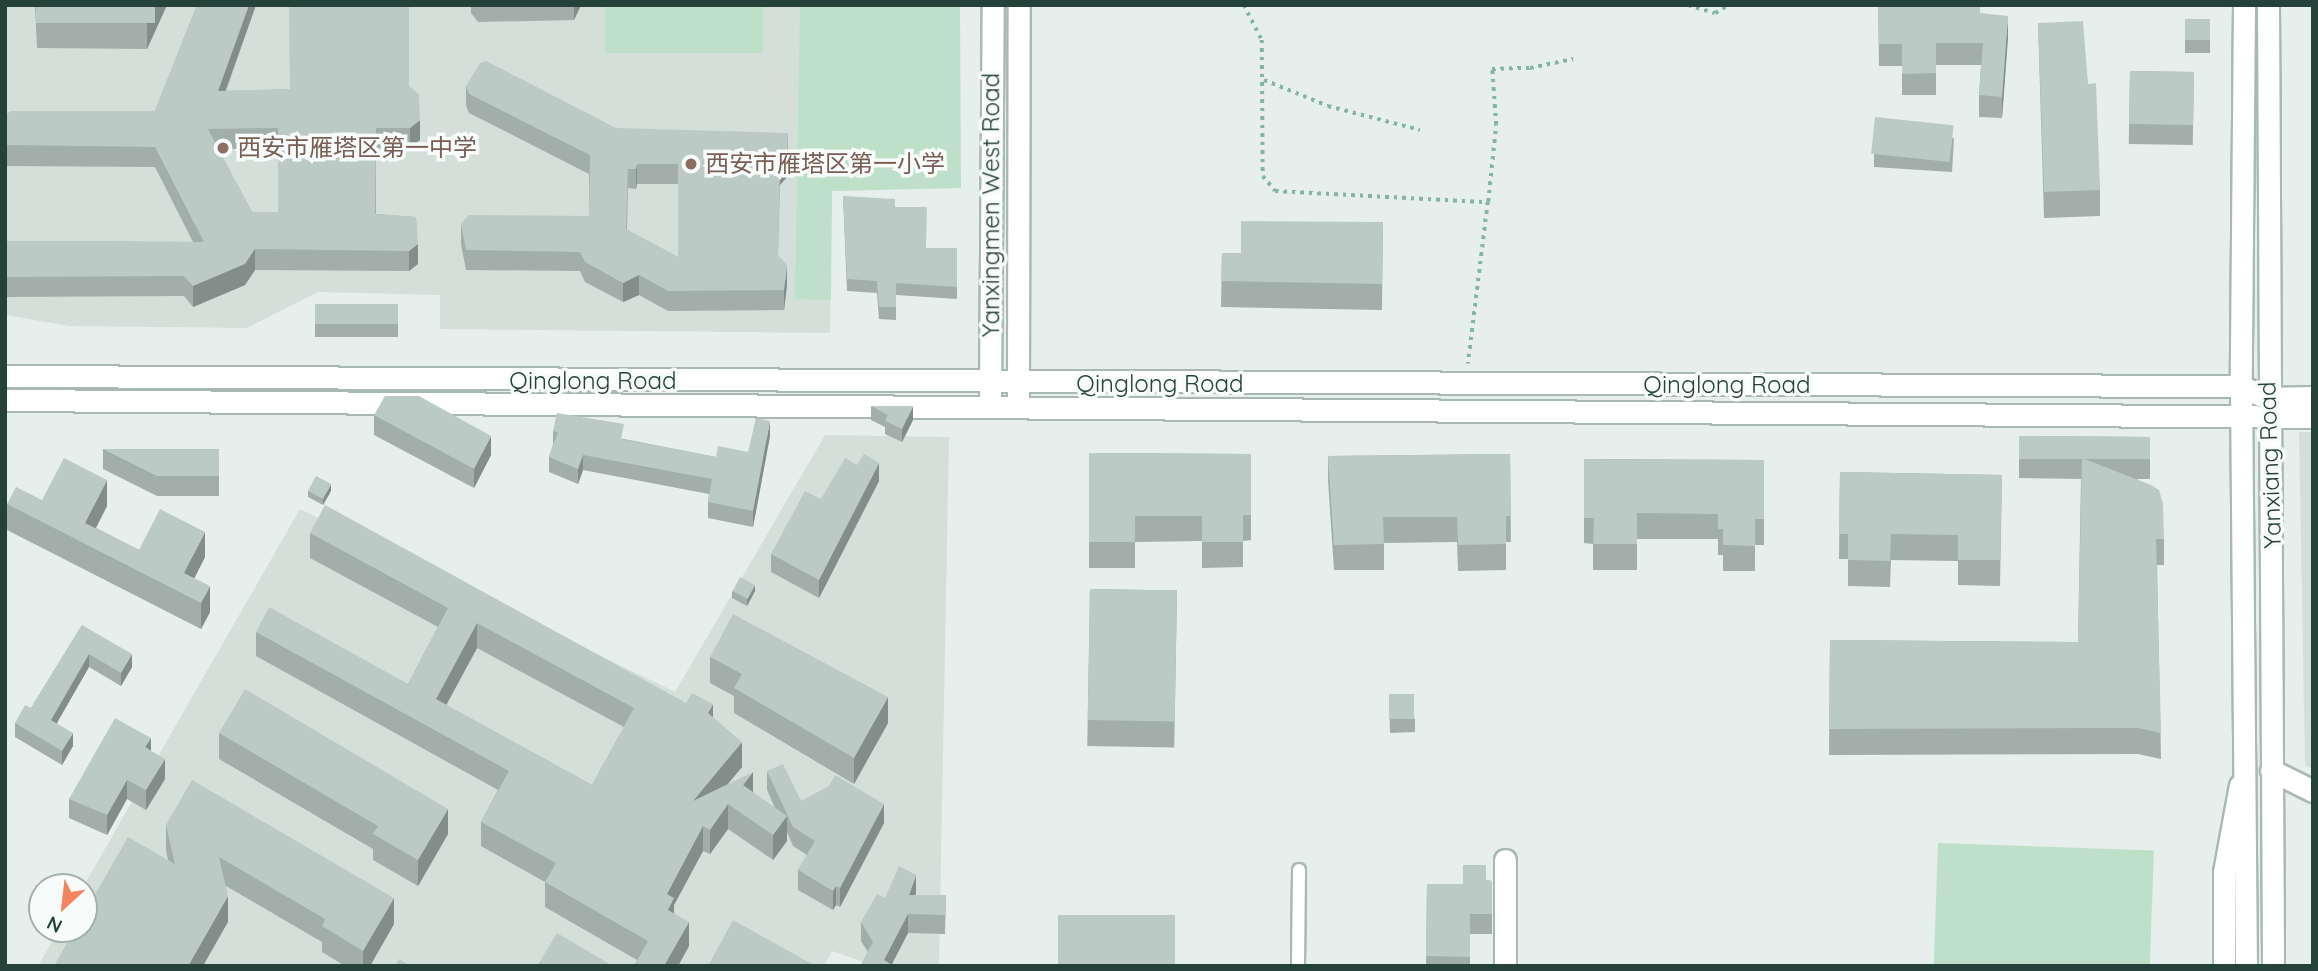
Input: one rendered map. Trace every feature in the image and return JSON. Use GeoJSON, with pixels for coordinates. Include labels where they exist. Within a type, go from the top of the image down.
{"type":"FeatureCollection","features":[{"type":"Feature","properties":{"kind":"street","name":"Yanxingmen West Road"},"geometry":{"type":"LineString","coordinates":[[990,405],[993,5]]}},
{"type":"Feature","properties":{"kind":"street","name":"Yanxingmen West Road"},"geometry":{"type":"LineString","coordinates":[[1018,405],[1019,5]]}},
{"type":"Feature","properties":{"kind":"street","name":"Yanxiang Road"},"geometry":{"type":"LineString","coordinates":[[2244,5],[2241,386],[2244,415],[2246,966]]}},
{"type":"Feature","properties":{"kind":"street","name":"Yanxiang Road"},"geometry":{"type":"LineString","coordinates":[[2268,5],[2273,966]]}},
{"type":"Feature","properties":{"kind":"street","name":"Qinglong Road"},"geometry":{"type":"LineString","coordinates":[[5,376],[990,383],[2241,386],[2270,408],[2313,417]]}},
{"type":"Feature","properties":{"kind":"street","name":"Qinglong Road"},"geometry":{"type":"LineString","coordinates":[[5,400],[2244,415],[2313,397]]}},
{"type":"Feature","properties":{"kind":"street"},"geometry":{"type":"LineString","coordinates":[[2224,966],[2224,872],[2244,766]]}},
{"type":"Feature","properties":{"kind":"street"},"geometry":{"type":"LineString","coordinates":[[2271,770],[2313,791]]}},
{"type":"Feature","properties":{"kind":"street"},"geometry":{"type":"LineString","coordinates":[[1505,860],[1505,966]]}},
{"type":"Feature","properties":{"kind":"lane"},"geometry":{"type":"LineString","coordinates":[[1298,966],[1299,870]]}},
{"type":"Feature","properties":{"kind":"path"},"geometry":{"type":"LineString","coordinates":[[1244,5],[1262,40],[1263,176],[1275,191],[1488,202]]}},
{"type":"Feature","properties":{"kind":"path"},"geometry":{"type":"LineString","coordinates":[[1688,5],[1715,13],[1729,5]]}},
{"type":"Feature","properties":{"kind":"path"},"geometry":{"type":"LineString","coordinates":[[1467,384],[1472,309],[1496,125],[1492,69],[1530,68],[1573,59]]}},
{"type":"Feature","properties":{"kind":"path"},"geometry":{"type":"LineString","coordinates":[[1264,80],[1328,106],[1420,130]]}},
{"type":"Feature","properties":{"kind":"shaded area"},"geometry":{"type":"Polygon","coordinates":[[[5,5],[960,5],[900,189],[832,191],[830,333],[440,329],[440,295],[318,292],[247,328],[70,326],[5,315],[5,5]]]}},
{"type":"Feature","properties":{"kind":"shaded area"},"geometry":{"type":"Polygon","coordinates":[[[2299,432],[2313,432],[2313,769],[2305,765],[2299,432]]]}},
{"type":"Feature","properties":{"kind":"shaded area"},"geometry":{"type":"Polygon","coordinates":[[[825,435],[949,437],[939,966],[875,966],[832,951],[824,966],[38,966],[51,943],[98,943],[98,873],[91,873],[300,509],[675,692],[825,435]]]}},
{"type":"Feature","properties":{"kind":"green space"},"geometry":{"type":"Polygon","coordinates":[[[605,5],[763,5],[763,53],[605,53],[605,5]]]}},
{"type":"Feature","properties":{"kind":"green space"},"geometry":{"type":"Polygon","coordinates":[[[800,5],[960,5],[961,188],[832,191],[831,300],[795,299],[800,5]]]}},
{"type":"Feature","properties":{"kind":"green space"},"geometry":{"type":"Polygon","coordinates":[[[1938,843],[2154,851],[2150,966],[1934,966],[1938,843]]]}},
{"type":"Feature","properties":{"kind":"building"},"geometry":{"type":"Polygon","coordinates":[[[36,5],[155,5],[155,23],[36,23],[36,5]]]}},
{"type":"Feature","properties":{"kind":"building"},"geometry":{"type":"Polygon","coordinates":[[[197,5],[249,5],[218,91],[290,89],[289,5],[409,5],[409,86],[419,94],[420,120],[410,128],[376,128],[375,214],[416,217],[418,244],[409,251],[255,249],[245,264],[193,286],[184,276],[5,277],[5,241],[204,242],[155,147],[5,145],[5,115],[11,111],[155,111],[197,5]],[[278,128],[208,129],[252,212],[278,212],[278,128]]]}},
{"type":"Feature","properties":{"kind":"building"},"geometry":{"type":"Polygon","coordinates":[[[1878,5],[1980,5],[1980,13],[2008,16],[2002,97],[1979,95],[1983,43],[1936,43],[1936,73],[1902,74],[1902,44],[1879,44],[1878,5]]]}},
{"type":"Feature","properties":{"kind":"building"},"geometry":{"type":"Polygon","coordinates":[[[2185,19],[2210,19],[2210,40],[2185,40],[2185,19]]]}},
{"type":"Feature","properties":{"kind":"building"},"geometry":{"type":"Polygon","coordinates":[[[2083,21],[2088,84],[2096,83],[2100,190],[2044,192],[2038,23],[2083,21]]]}},
{"type":"Feature","properties":{"kind":"building"},"geometry":{"type":"Polygon","coordinates":[[[486,61],[616,128],[788,133],[787,158],[780,165],[778,255],[787,265],[784,290],[668,291],[639,275],[623,283],[585,262],[580,252],[466,250],[461,224],[469,215],[589,216],[590,155],[469,94],[466,86],[480,63],[486,61]],[[637,164],[636,169],[628,169],[626,229],[678,257],[678,164],[637,164]]]}},
{"type":"Feature","properties":{"kind":"building"},"geometry":{"type":"Polygon","coordinates":[[[2130,71],[2194,72],[2193,125],[2129,124],[2130,71]]]}},
{"type":"Feature","properties":{"kind":"building"},"geometry":{"type":"Polygon","coordinates":[[[1875,117],[1954,125],[1950,162],[1871,154],[1875,117]]]}},
{"type":"Feature","properties":{"kind":"building"},"geometry":{"type":"Polygon","coordinates":[[[843,196],[895,199],[895,207],[927,207],[926,248],[957,248],[957,287],[896,283],[896,307],[879,307],[877,281],[847,279],[843,196]]]}},
{"type":"Feature","properties":{"kind":"building"},"geometry":{"type":"Polygon","coordinates":[[[1241,221],[1383,222],[1382,284],[1221,281],[1222,253],[1241,253],[1241,221]]]}},
{"type":"Feature","properties":{"kind":"building"},"geometry":{"type":"Polygon","coordinates":[[[315,304],[398,304],[398,324],[315,324],[315,304]]]}},
{"type":"Feature","properties":{"kind":"building"},"geometry":{"type":"Polygon","coordinates":[[[385,396],[419,396],[491,436],[474,469],[374,415],[385,396]]]}},
{"type":"Feature","properties":{"kind":"building"},"geometry":{"type":"Polygon","coordinates":[[[871,406],[913,406],[902,429],[885,421],[888,415],[871,406]]]}},
{"type":"Feature","properties":{"kind":"building"},"geometry":{"type":"Polygon","coordinates":[[[557,413],[624,424],[621,439],[716,457],[718,446],[748,452],[756,418],[770,421],[753,511],[708,502],[712,479],[583,455],[578,469],[549,457],[558,432],[553,431],[557,413]]]}},
{"type":"Feature","properties":{"kind":"building"},"geometry":{"type":"Polygon","coordinates":[[[2019,436],[2150,437],[2150,459],[2019,459],[2019,436]]]}},
{"type":"Feature","properties":{"kind":"building"},"geometry":{"type":"Polygon","coordinates":[[[103,449],[219,449],[219,476],[157,476],[103,449]]]}},
{"type":"Feature","properties":{"kind":"building"},"geometry":{"type":"Polygon","coordinates":[[[1089,453],[1251,454],[1251,515],[1243,515],[1243,542],[1202,542],[1202,516],[1135,516],[1135,542],[1089,542],[1089,453]]]}},
{"type":"Feature","properties":{"kind":"building"},"geometry":{"type":"Polygon","coordinates":[[[864,454],[879,463],[819,580],[771,554],[805,491],[821,499],[845,458],[857,465],[864,454]]]}},
{"type":"Feature","properties":{"kind":"building"},"geometry":{"type":"Polygon","coordinates":[[[1510,454],[1511,516],[1506,516],[1506,544],[1458,545],[1457,517],[1383,517],[1384,544],[1334,545],[1328,456],[1510,454]]]}},
{"type":"Feature","properties":{"kind":"building"},"geometry":{"type":"Polygon","coordinates":[[[64,458],[107,480],[85,523],[139,550],[160,509],[205,532],[184,573],[210,586],[201,603],[7,504],[16,487],[42,500],[64,458]]]}},
{"type":"Feature","properties":{"kind":"building"},"geometry":{"type":"Polygon","coordinates":[[[2082,458],[2159,490],[2163,504],[2164,539],[2156,539],[2161,733],[2138,728],[1829,729],[1830,640],[2078,642],[2082,458]]]}},
{"type":"Feature","properties":{"kind":"building"},"geometry":{"type":"Polygon","coordinates":[[[1584,459],[1764,460],[1764,519],[1755,519],[1755,546],[1723,545],[1723,529],[1718,529],[1718,514],[1637,513],[1637,544],[1593,544],[1594,518],[1584,518],[1584,459]]]}},
{"type":"Feature","properties":{"kind":"building"},"geometry":{"type":"Polygon","coordinates":[[[1840,472],[2002,475],[2000,560],[1958,560],[1958,535],[1891,534],[1890,561],[1848,560],[1848,534],[1839,534],[1840,472]]]}},
{"type":"Feature","properties":{"kind":"building"},"geometry":{"type":"Polygon","coordinates":[[[316,476],[331,484],[323,499],[308,491],[316,476]]]}},
{"type":"Feature","properties":{"kind":"building"},"geometry":{"type":"Polygon","coordinates":[[[325,505],[686,703],[692,693],[713,704],[708,713],[742,742],[693,801],[753,772],[743,785],[787,816],[773,835],[728,804],[710,830],[703,826],[667,894],[674,898],[668,910],[689,922],[664,966],[634,966],[648,941],[545,882],[556,863],[481,822],[509,771],[256,632],[269,607],[408,684],[448,608],[310,533],[325,505]],[[477,623],[436,699],[592,785],[634,708],[477,623]]]}},
{"type":"Feature","properties":{"kind":"building"},"geometry":{"type":"Polygon","coordinates":[[[740,577],[755,585],[747,599],[732,591],[740,577]]]}},
{"type":"Feature","properties":{"kind":"building"},"geometry":{"type":"Polygon","coordinates":[[[1090,589],[1177,591],[1175,721],[1088,720],[1090,589]]]}},
{"type":"Feature","properties":{"kind":"building"},"geometry":{"type":"Polygon","coordinates":[[[733,614],[888,697],[854,758],[734,688],[742,674],[710,657],[733,614]]]}},
{"type":"Feature","properties":{"kind":"building"},"geometry":{"type":"Polygon","coordinates":[[[82,625],[132,654],[121,673],[89,654],[51,720],[73,733],[62,751],[15,723],[25,705],[31,708],[82,625]]]}},
{"type":"Feature","properties":{"kind":"building"},"geometry":{"type":"Polygon","coordinates":[[[245,689],[448,809],[418,860],[373,834],[378,826],[219,733],[245,689]]]}},
{"type":"Feature","properties":{"kind":"building"},"geometry":{"type":"Polygon","coordinates":[[[1389,694],[1414,694],[1414,719],[1389,719],[1389,694]]]}},
{"type":"Feature","properties":{"kind":"building"},"geometry":{"type":"Polygon","coordinates":[[[115,718],[151,738],[145,747],[165,759],[146,790],[127,780],[107,815],[69,799],[115,718]]]}},
{"type":"Feature","properties":{"kind":"building"},"geometry":{"type":"Polygon","coordinates":[[[783,764],[801,801],[829,786],[835,775],[884,804],[840,888],[836,886],[833,891],[798,870],[815,841],[793,827],[767,771],[783,764]]]}},
{"type":"Feature","properties":{"kind":"building"},"geometry":{"type":"Polygon","coordinates":[[[192,780],[394,898],[363,951],[322,926],[325,919],[219,857],[228,896],[188,966],[54,966],[67,943],[98,943],[98,890],[128,837],[175,864],[166,825],[192,780]]]}},
{"type":"Feature","properties":{"kind":"building"},"geometry":{"type":"Polygon","coordinates":[[[1463,865],[1486,865],[1486,880],[1492,881],[1492,914],[1470,914],[1470,957],[1426,956],[1427,884],[1463,884],[1463,865]]]}},
{"type":"Feature","properties":{"kind":"building"},"geometry":{"type":"Polygon","coordinates":[[[899,866],[916,875],[909,895],[946,895],[945,915],[908,914],[884,960],[894,966],[860,966],[873,942],[861,922],[877,894],[885,898],[899,866]]]}},
{"type":"Feature","properties":{"kind":"building"},"geometry":{"type":"Polygon","coordinates":[[[1058,915],[1175,915],[1175,966],[1058,966],[1058,915]]]}},
{"type":"Feature","properties":{"kind":"building"},"geometry":{"type":"Polygon","coordinates":[[[733,920],[812,964],[811,966],[708,966],[733,920]]]}},
{"type":"Feature","properties":{"kind":"building"},"geometry":{"type":"Polygon","coordinates":[[[557,933],[613,966],[537,966],[557,933]]]}},
{"type":"Feature","properties":{"kind":"building"},"geometry":{"type":"Polygon","coordinates":[[[399,959],[410,966],[395,966],[399,959]]]}},
{"type":"Feature","properties":{"kind":"place","name":"西安市雁塔区第一中学"},"geometry":{"type":"Point","coordinates":[223,148]}},
{"type":"Feature","properties":{"kind":"place","name":"西安市雁塔区第一小学"},"geometry":{"type":"Point","coordinates":[691,164]}}]}
